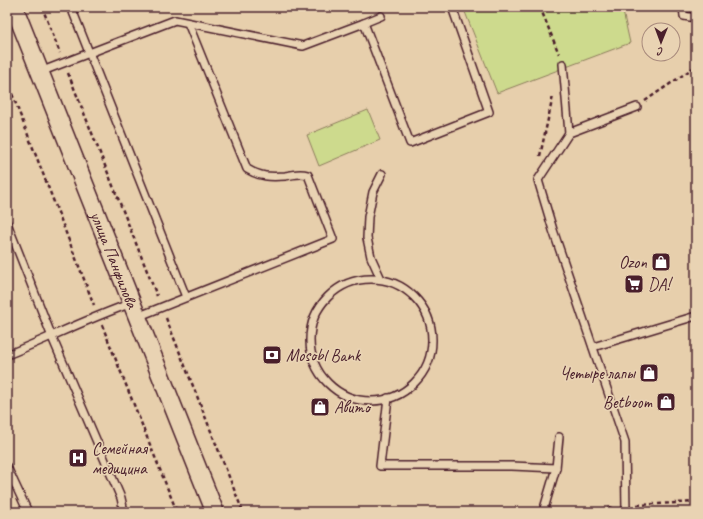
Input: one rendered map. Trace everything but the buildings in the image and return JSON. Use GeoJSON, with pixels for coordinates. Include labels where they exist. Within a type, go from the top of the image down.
{"type":"FeatureCollection","features":[{"type":"Feature","properties":{"kind":"street","name":"улица Панфилова"},"geometry":{"type":"LineString","coordinates":[[14,7],[215,512]]}},
{"type":"Feature","properties":{"kind":"lane"},"geometry":{"type":"LineString","coordinates":[[71,7],[186,297]]}},
{"type":"Feature","properties":{"kind":"lane"},"geometry":{"type":"LineString","coordinates":[[364,23],[410,143],[489,112],[452,7]]}},
{"type":"Feature","properties":{"kind":"lane"},"geometry":{"type":"LineString","coordinates":[[683,7],[684,16],[696,18]]}},
{"type":"Feature","properties":{"kind":"lane"},"geometry":{"type":"LineString","coordinates":[[40,72],[175,20],[303,46],[381,16]]}},
{"type":"Feature","properties":{"kind":"lane"},"geometry":{"type":"LineString","coordinates":[[7,355],[98,315],[162,307],[333,239],[308,174],[301,173],[271,177],[256,174],[247,169],[188,22]]}},
{"type":"Feature","properties":{"kind":"lane"},"geometry":{"type":"LineString","coordinates":[[563,64],[569,133]]}},
{"type":"Feature","properties":{"kind":"lane"},"geometry":{"type":"LineString","coordinates":[[626,509],[625,442],[553,230],[538,180],[569,133],[637,107]]}},
{"type":"Feature","properties":{"kind":"lane"},"geometry":{"type":"LineString","coordinates":[[382,174],[373,192],[368,217],[368,238],[371,257],[382,279]]}},
{"type":"Feature","properties":{"kind":"lane"},"geometry":{"type":"LineString","coordinates":[[7,223],[52,336],[121,498],[124,512]]}},
{"type":"Feature","properties":{"kind":"lane"},"geometry":{"type":"LineString","coordinates":[[360,279],[382,279],[402,286],[418,300],[428,318],[432,339],[429,360],[420,377],[405,390],[388,398],[369,401],[350,397],[333,388],[320,374],[312,356],[310,337],[313,318],[324,300],[340,286],[360,279]]}},
{"type":"Feature","properties":{"kind":"lane"},"geometry":{"type":"LineString","coordinates":[[593,347],[696,316]]}},
{"type":"Feature","properties":{"kind":"lane"},"geometry":{"type":"LineString","coordinates":[[388,398],[380,466],[504,466],[556,468]]}},
{"type":"Feature","properties":{"kind":"lane"},"geometry":{"type":"LineString","coordinates":[[543,512],[556,468],[559,438]]}},
{"type":"Feature","properties":{"kind":"lane"},"geometry":{"type":"LineString","coordinates":[[7,467],[28,512]]}},
{"type":"Feature","properties":{"kind":"path"},"geometry":{"type":"LineString","coordinates":[[42,7],[242,512]]}},
{"type":"Feature","properties":{"kind":"path"},"geometry":{"type":"LineString","coordinates":[[540,7],[563,64]]}},
{"type":"Feature","properties":{"kind":"path"},"geometry":{"type":"LineString","coordinates":[[637,107],[696,66]]}},
{"type":"Feature","properties":{"kind":"path"},"geometry":{"type":"LineString","coordinates":[[7,81],[98,315],[177,512]]}},
{"type":"Feature","properties":{"kind":"path"},"geometry":{"type":"LineString","coordinates":[[587,512],[617,506],[626,509],[696,502]]}},
{"type":"Feature","properties":{"kind":"green space"},"geometry":{"type":"Polygon","coordinates":[[[463,7],[622,7],[630,43],[497,93],[463,7]]]}},
{"type":"Feature","properties":{"kind":"green space"},"geometry":{"type":"Polygon","coordinates":[[[368,110],[380,140],[319,166],[307,135],[368,110]]]}},
{"type":"Feature","properties":{"kind":"place","name":"Ozon"},"geometry":{"type":"Point","coordinates":[661,262]}},
{"type":"Feature","properties":{"kind":"place","name":"DA!"},"geometry":{"type":"Point","coordinates":[634,284]}},
{"type":"Feature","properties":{"kind":"place","name":"Mosobl Bank"},"geometry":{"type":"Point","coordinates":[272,355]}},
{"type":"Feature","properties":{"kind":"place","name":"Четыре лапы"},"geometry":{"type":"Point","coordinates":[649,373]}},
{"type":"Feature","properties":{"kind":"place","name":"Betboom"},"geometry":{"type":"Point","coordinates":[666,402]}},
{"type":"Feature","properties":{"kind":"place","name":"Авито"},"geometry":{"type":"Point","coordinates":[320,407]}},
{"type":"Feature","properties":{"kind":"place","name":"Семейная медицина"},"geometry":{"type":"Point","coordinates":[78,458]}}]}
